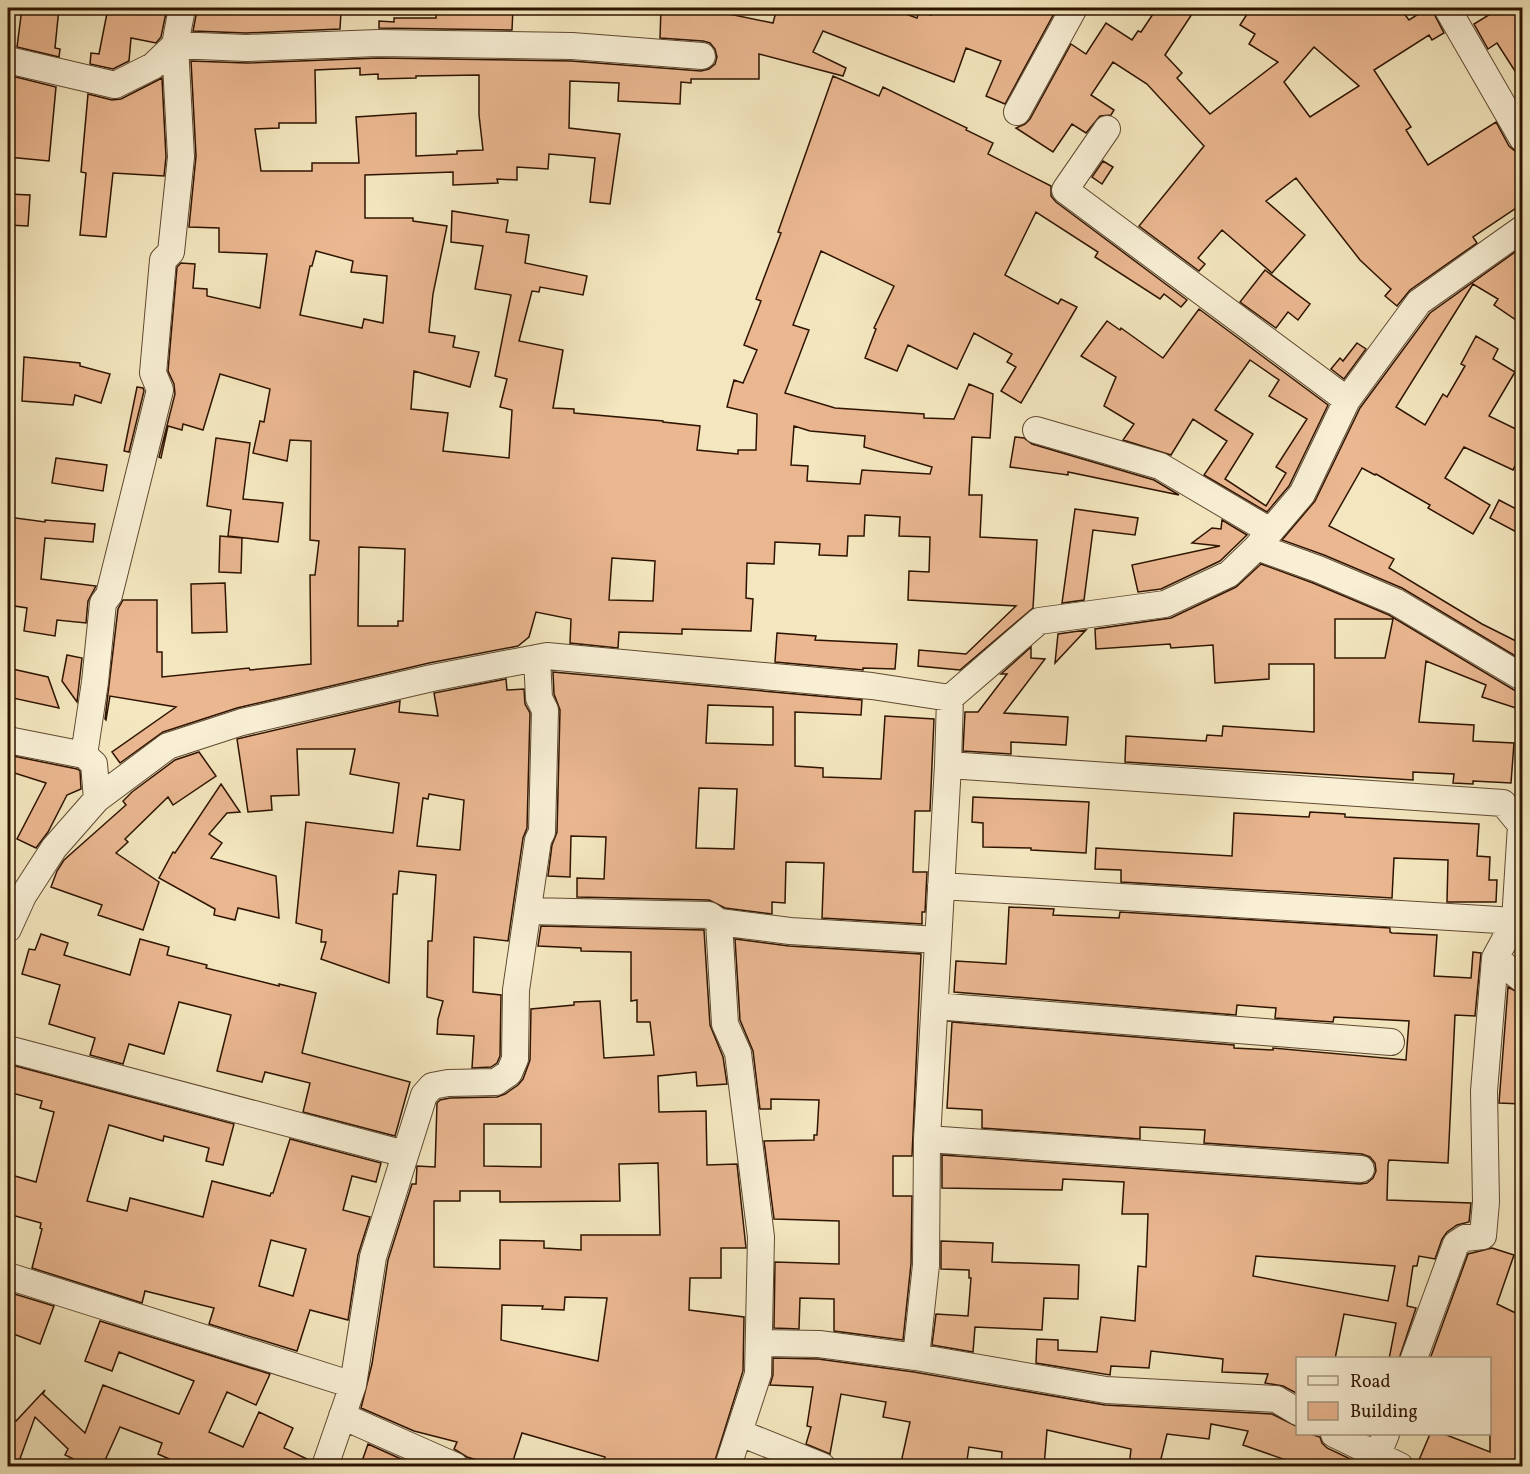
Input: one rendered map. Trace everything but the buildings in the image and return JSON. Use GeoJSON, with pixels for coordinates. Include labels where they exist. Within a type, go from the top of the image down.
{"type":"FeatureCollection","features":[{"type":"Feature","properties":{"kind":"street"},"geometry":{"type":"LineString","coordinates":[[84,755],[95,682],[103,603],[109,595],[160,390],[153,373],[163,260],[171,252],[181,158],[175,45],[182,8]]}},
{"type":"Feature","properties":{"kind":"street"},"geometry":{"type":"LineString","coordinates":[[1017,112],[1074,8]]}},
{"type":"Feature","properties":{"kind":"street"},"geometry":{"type":"LineString","coordinates":[[1447,8],[1522,138]]}},
{"type":"Feature","properties":{"kind":"street"},"geometry":{"type":"LineString","coordinates":[[8,60],[115,86],[153,66],[175,45],[246,48],[378,42],[572,45],[702,56]]}},
{"type":"Feature","properties":{"kind":"street"},"geometry":{"type":"LineString","coordinates":[[1107,129],[1065,190],[1347,400]]}},
{"type":"Feature","properties":{"kind":"street"},"geometry":{"type":"LineString","coordinates":[[916,1357],[926,1265],[927,1138],[950,698],[1039,621],[1165,604],[1229,574],[1302,494],[1347,400],[1419,302],[1522,229]]}},
{"type":"Feature","properties":{"kind":"street"},"geometry":{"type":"LineString","coordinates":[[1036,429],[1160,466],[1263,539],[1318,569],[1396,602],[1522,677]]}},
{"type":"Feature","properties":{"kind":"street"},"geometry":{"type":"LineString","coordinates":[[8,929],[15,898],[54,848],[97,799],[168,746],[242,722],[432,678],[547,656],[872,686],[950,698]]}},
{"type":"Feature","properties":{"kind":"street"},"geometry":{"type":"LineString","coordinates":[[326,1467],[353,1384],[373,1257],[424,1095],[432,1086],[448,1083],[496,1082],[509,1073],[515,1059],[516,990],[538,840],[542,832],[545,710],[539,698],[537,658]]}},
{"type":"Feature","properties":{"kind":"street"},"geometry":{"type":"LineString","coordinates":[[8,740],[84,755],[94,764],[97,799]]}},
{"type":"Feature","properties":{"kind":"street"},"geometry":{"type":"LineString","coordinates":[[948,765],[1503,803],[1521,825],[1515,921],[1495,958],[1484,1091],[1486,1202],[1483,1236],[1465,1238],[1456,1244],[1415,1357]]}},
{"type":"Feature","properties":{"kind":"street"},"geometry":{"type":"LineString","coordinates":[[941,886],[1515,921]]}},
{"type":"Feature","properties":{"kind":"street"},"geometry":{"type":"LineString","coordinates":[[529,910],[709,915],[719,922],[790,931],[938,940]]}},
{"type":"Feature","properties":{"kind":"street"},"geometry":{"type":"LineString","coordinates":[[719,922],[725,1024],[738,1053],[761,1237],[758,1374],[728,1467]]}},
{"type":"Feature","properties":{"kind":"street"},"geometry":{"type":"LineString","coordinates":[[1495,958],[1522,979]]}},
{"type":"Feature","properties":{"kind":"street"},"geometry":{"type":"LineString","coordinates":[[935,1006],[1391,1042]]}},
{"type":"Feature","properties":{"kind":"street"},"geometry":{"type":"LineString","coordinates":[[8,1049],[405,1154]]}},
{"type":"Feature","properties":{"kind":"street"},"geometry":{"type":"LineString","coordinates":[[927,1138],[1361,1169]]}},
{"type":"Feature","properties":{"kind":"street"},"geometry":{"type":"LineString","coordinates":[[8,1276],[353,1384]]}},
{"type":"Feature","properties":{"kind":"street"},"geometry":{"type":"LineString","coordinates":[[759,1343],[819,1344],[916,1357],[1106,1390],[1276,1399],[1296,1411]]}},
{"type":"Feature","properties":{"kind":"street"},"geometry":{"type":"LineString","coordinates":[[342,1416],[455,1467]]}},
{"type":"Feature","properties":{"kind":"street"},"geometry":{"type":"LineString","coordinates":[[740,1433],[822,1467]]}},
{"type":"Feature","properties":{"kind":"street"},"geometry":{"type":"LineString","coordinates":[[1337,1435],[1388,1452]]}}]}
